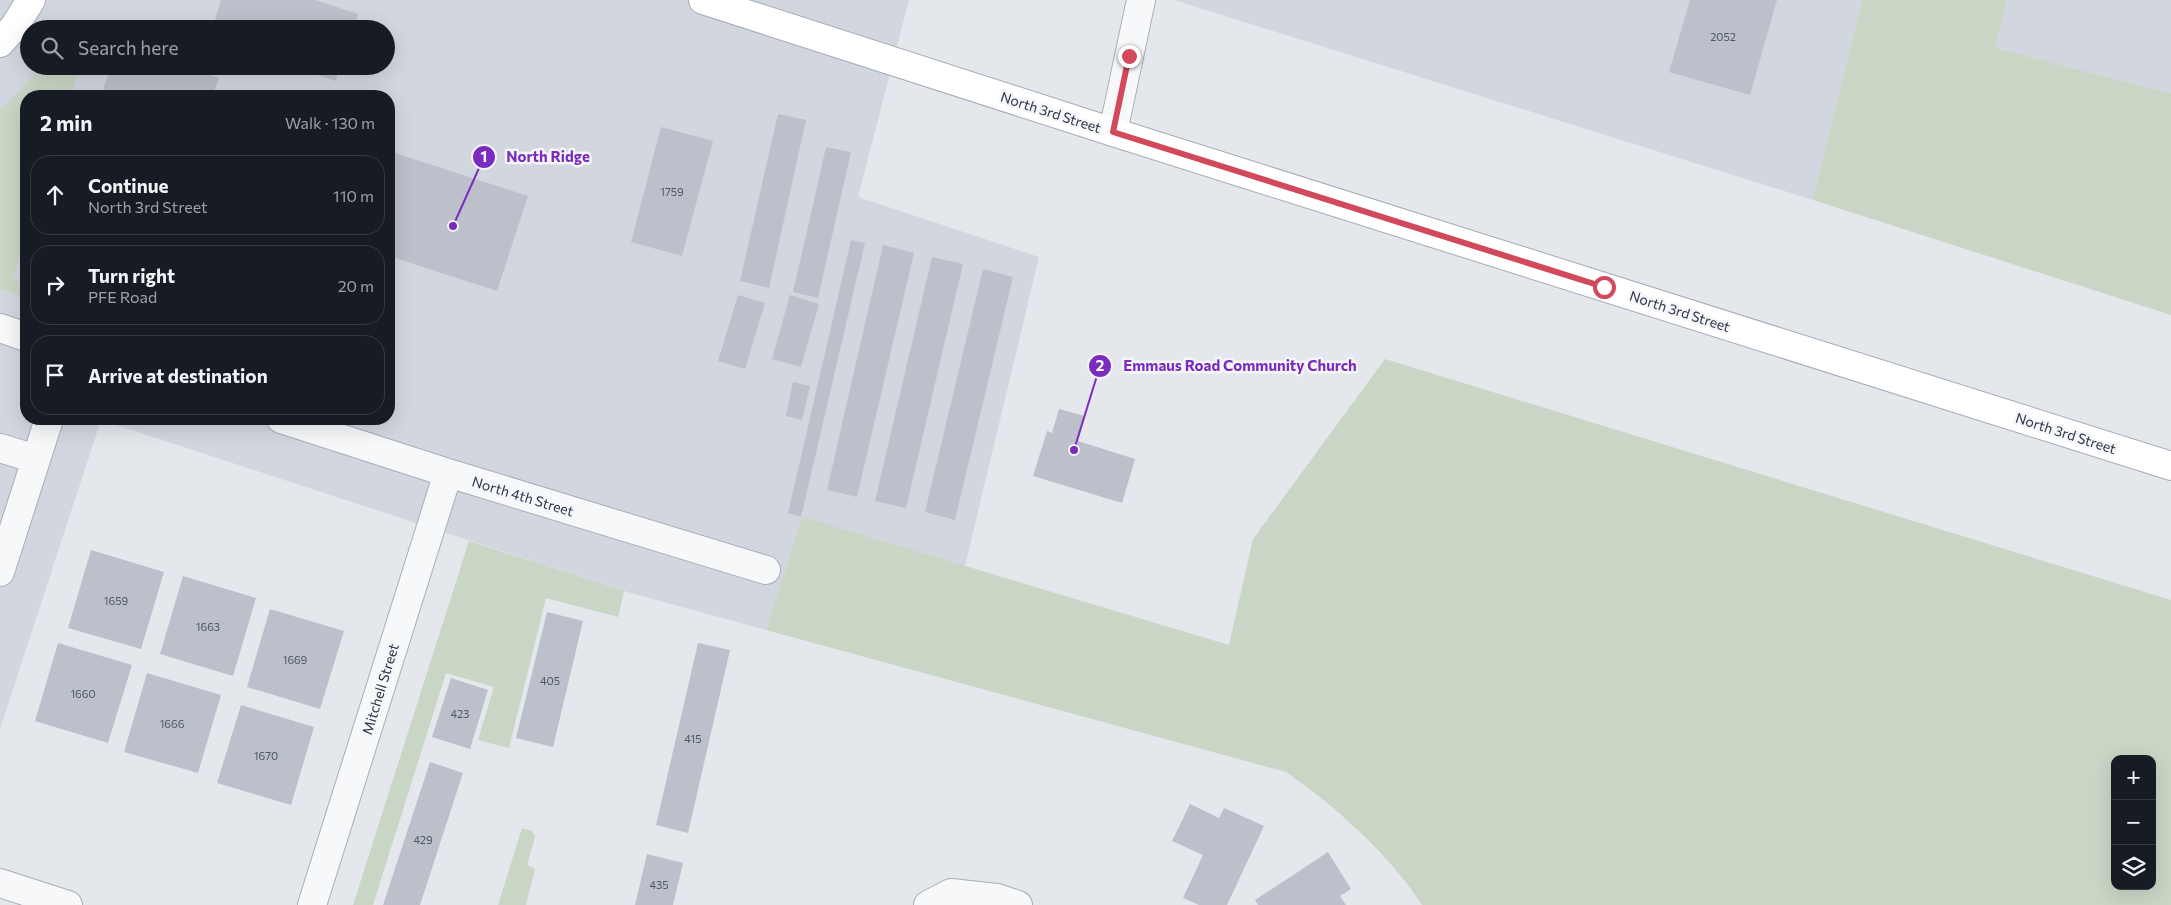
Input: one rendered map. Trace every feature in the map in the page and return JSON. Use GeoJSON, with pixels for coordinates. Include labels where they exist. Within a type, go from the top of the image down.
{"type":"FeatureCollection","features":[{"type":"Feature","properties":{"kind":"main road"},"geometry":{"type":"LineString","coordinates":[[0,43],[14,27],[31,0]]}},
{"type":"Feature","properties":{"kind":"main road","name":"North 3rd Street"},"geometry":{"type":"LineString","coordinates":[[703,0],[1113,132],[2171,466]]}},
{"type":"Feature","properties":{"kind":"street"},"geometry":{"type":"LineString","coordinates":[[1113,132],[1141,0]]}},
{"type":"Feature","properties":{"kind":"street"},"geometry":{"type":"LineString","coordinates":[[0,328],[20,335]]}},
{"type":"Feature","properties":{"kind":"street"},"geometry":{"type":"LineString","coordinates":[[1,562],[47,425]]}},
{"type":"Feature","properties":{"kind":"street","name":"North 4th Street"},"geometry":{"type":"LineString","coordinates":[[300,425],[448,473],[766,570]]}},
{"type":"Feature","properties":{"kind":"street"},"geometry":{"type":"LineString","coordinates":[[0,448],[36,459]]}},
{"type":"Feature","properties":{"kind":"street","name":"Mitchell Street"},"geometry":{"type":"LineString","coordinates":[[312,905],[448,473]]}},
{"type":"Feature","properties":{"kind":"street"},"geometry":{"type":"LineString","coordinates":[[0,882],[68,905]]}},
{"type":"Feature","properties":{"kind":"street"},"geometry":{"type":"LineString","coordinates":[[928,905],[951,893],[997,898],[1018,905]]}},
{"type":"Feature","properties":{"kind":"shaded area"},"geometry":{"type":"Polygon","coordinates":[[[0,0],[909,0],[858,197],[1039,257],[965,566],[802,518],[766,630],[624,591],[116,425],[395,425],[395,90],[20,90],[20,425],[99,425],[0,729],[0,0]]]}},
{"type":"Feature","properties":{"kind":"shaded area"},"geometry":{"type":"Polygon","coordinates":[[[1174,0],[1862,0],[1813,200],[1174,0]]]}},
{"type":"Feature","properties":{"kind":"shaded area"},"geometry":{"type":"Polygon","coordinates":[[[2007,0],[2171,0],[2171,93],[1995,48],[2007,0]]]}},
{"type":"Feature","properties":{"kind":"green space"},"geometry":{"type":"Polygon","coordinates":[[[1862,0],[2007,0],[1995,48],[2171,93],[2171,315],[1813,200],[1862,0]]]}},
{"type":"Feature","properties":{"kind":"green space"},"geometry":{"type":"Polygon","coordinates":[[[32,75],[78,75],[73,90],[21,90],[32,75]]]}},
{"type":"Feature","properties":{"kind":"green space"},"geometry":{"type":"Polygon","coordinates":[[[20,91],[20,255],[12,280],[20,282],[20,296],[0,288],[0,110],[20,91]]]}},
{"type":"Feature","properties":{"kind":"green space"},"geometry":{"type":"Polygon","coordinates":[[[1385,359],[2171,600],[2171,905],[1422,905],[1395,868],[1378,850],[1342,815],[1286,772],[766,630],[802,517],[1229,645],[1253,539],[1385,359]]]}},
{"type":"Feature","properties":{"kind":"green space"},"geometry":{"type":"Polygon","coordinates":[[[469,541],[624,591],[618,617],[546,598],[509,748],[478,740],[494,687],[446,673],[373,905],[353,905],[469,541]]]}},
{"type":"Feature","properties":{"kind":"green space"},"geometry":{"type":"Polygon","coordinates":[[[522,828],[532,831],[535,837],[527,865],[535,869],[526,905],[498,905],[522,828]]]}},
{"type":"Feature","properties":{"kind":"building"},"geometry":{"type":"Polygon","coordinates":[[[221,0],[315,0],[358,14],[356,20],[215,20],[221,0]]]}},
{"type":"Feature","properties":{"kind":"building"},"geometry":{"type":"Polygon","coordinates":[[[1690,0],[1777,0],[1750,95],[1669,72],[1690,0]]]}},
{"type":"Feature","properties":{"kind":"building"},"geometry":{"type":"Polygon","coordinates":[[[108,75],[210,75],[219,78],[214,90],[103,90],[108,75]]]}},
{"type":"Feature","properties":{"kind":"building"},"geometry":{"type":"Polygon","coordinates":[[[318,75],[338,75],[336,81],[318,75]]]}},
{"type":"Feature","properties":{"kind":"building"},"geometry":{"type":"Polygon","coordinates":[[[778,114],[806,120],[769,288],[740,281],[778,114]]]}},
{"type":"Feature","properties":{"kind":"building"},"geometry":{"type":"Polygon","coordinates":[[[661,127],[713,141],[682,256],[631,242],[661,127]]]}},
{"type":"Feature","properties":{"kind":"building"},"geometry":{"type":"Polygon","coordinates":[[[826,147],[851,152],[818,298],[793,292],[826,147]]]}},
{"type":"Feature","properties":{"kind":"building"},"geometry":{"type":"Polygon","coordinates":[[[395,153],[528,196],[497,291],[395,258],[395,153]]]}},
{"type":"Feature","properties":{"kind":"building"},"geometry":{"type":"Polygon","coordinates":[[[851,240],[865,243],[801,517],[788,513],[851,240]]]}},
{"type":"Feature","properties":{"kind":"building"},"geometry":{"type":"Polygon","coordinates":[[[883,245],[914,253],[857,497],[827,490],[883,245]]]}},
{"type":"Feature","properties":{"kind":"building"},"geometry":{"type":"Polygon","coordinates":[[[932,257],[963,264],[906,508],[875,501],[932,257]]]}},
{"type":"Feature","properties":{"kind":"building"},"geometry":{"type":"Polygon","coordinates":[[[983,269],[1013,277],[955,520],[925,512],[983,269]]]}},
{"type":"Feature","properties":{"kind":"building"},"geometry":{"type":"Polygon","coordinates":[[[738,295],[765,303],[745,369],[718,361],[738,295]]]}},
{"type":"Feature","properties":{"kind":"building"},"geometry":{"type":"Polygon","coordinates":[[[790,295],[819,304],[801,367],[772,359],[790,295]]]}},
{"type":"Feature","properties":{"kind":"building"},"geometry":{"type":"Polygon","coordinates":[[[793,382],[810,386],[802,420],[786,416],[793,382]]]}},
{"type":"Feature","properties":{"kind":"building"},"geometry":{"type":"Polygon","coordinates":[[[1059,409],[1085,416],[1078,441],[1135,459],[1122,503],[1033,476],[1047,431],[1052,433],[1059,409]]]}},
{"type":"Feature","properties":{"kind":"building"},"geometry":{"type":"Polygon","coordinates":[[[91,550],[164,572],[141,649],[68,628],[91,550]]]}},
{"type":"Feature","properties":{"kind":"building"},"geometry":{"type":"Polygon","coordinates":[[[183,576],[256,598],[233,676],[160,654],[183,576]]]}},
{"type":"Feature","properties":{"kind":"building"},"geometry":{"type":"Polygon","coordinates":[[[270,609],[344,631],[320,709],[247,687],[270,609]]]}},
{"type":"Feature","properties":{"kind":"building"},"geometry":{"type":"Polygon","coordinates":[[[547,612],[583,621],[553,747],[516,738],[547,612]]]}},
{"type":"Feature","properties":{"kind":"building"},"geometry":{"type":"Polygon","coordinates":[[[58,643],[132,665],[108,743],[35,721],[58,643]]]}},
{"type":"Feature","properties":{"kind":"building"},"geometry":{"type":"Polygon","coordinates":[[[698,643],[730,650],[688,833],[656,825],[698,643]]]}},
{"type":"Feature","properties":{"kind":"building"},"geometry":{"type":"Polygon","coordinates":[[[147,673],[221,695],[198,773],[124,752],[147,673]]]}},
{"type":"Feature","properties":{"kind":"building"},"geometry":{"type":"Polygon","coordinates":[[[451,678],[488,690],[470,749],[432,737],[451,678]]]}},
{"type":"Feature","properties":{"kind":"building"},"geometry":{"type":"Polygon","coordinates":[[[241,705],[314,727],[291,805],[217,783],[241,705]]]}},
{"type":"Feature","properties":{"kind":"building"},"geometry":{"type":"Polygon","coordinates":[[[430,762],[463,773],[420,905],[383,905],[430,762]]]}},
{"type":"Feature","properties":{"kind":"building"},"geometry":{"type":"Polygon","coordinates":[[[1190,804],[1219,818],[1224,808],[1264,826],[1227,905],[1199,905],[1183,898],[1203,855],[1172,841],[1190,804]]]}},
{"type":"Feature","properties":{"kind":"building"},"geometry":{"type":"Polygon","coordinates":[[[1328,852],[1351,889],[1340,896],[1346,905],[1258,905],[1255,900],[1328,852]]]}},
{"type":"Feature","properties":{"kind":"building"},"geometry":{"type":"Polygon","coordinates":[[[647,854],[683,863],[673,905],[635,905],[647,854]]]}},
{"type":"Feature","properties":{"kind":"place","name":"North Ridge"},"geometry":{"type":"Point","coordinates":[453,226]}},
{"type":"Feature","properties":{"kind":"place","name":"Emmaus Road Community Church"},"geometry":{"type":"Point","coordinates":[1074,450]}},
{"type":"Feature","properties":{"kind":"route"},"geometry":{"type":"LineString","coordinates":[[1129,56],[1113,132],[1604,287]]}}]}
